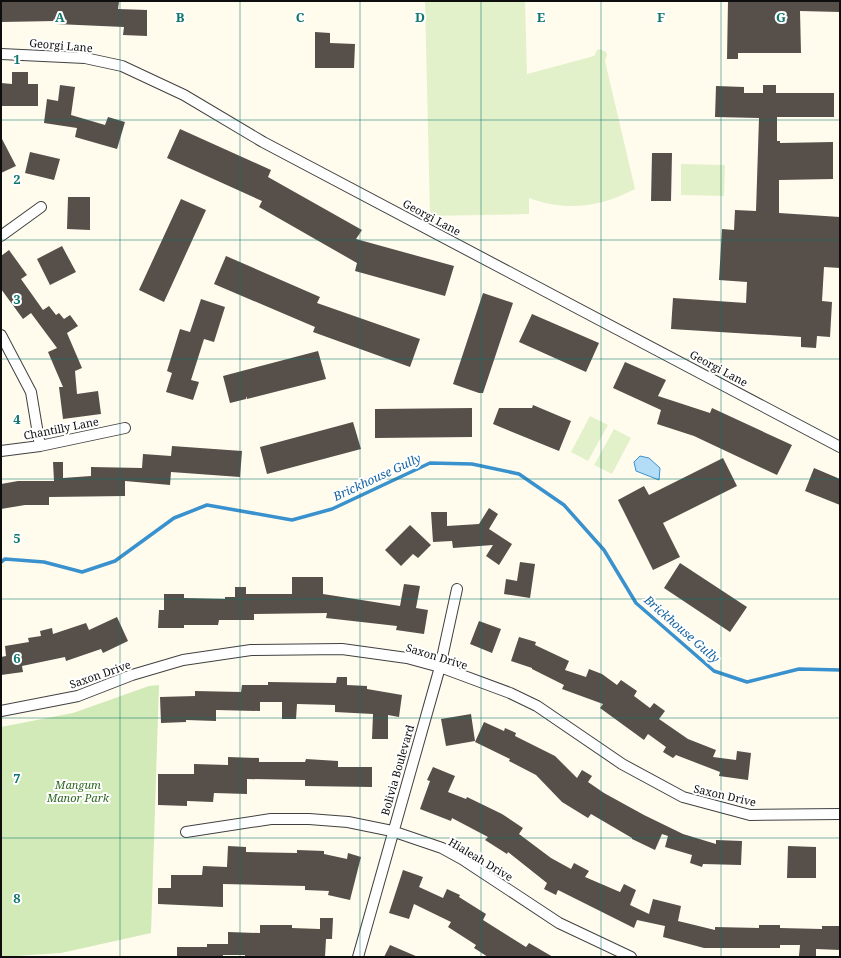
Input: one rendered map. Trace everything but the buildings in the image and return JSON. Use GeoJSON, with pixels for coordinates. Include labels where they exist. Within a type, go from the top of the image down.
{"type":"FeatureCollection","features":[{"type":"Feature","properties":{"kind":"street","name":"Georgi Lane"},"geometry":{"type":"LineString","coordinates":[[1,54],[84,58],[122,66],[184,95],[263,142],[840,447]]}},
{"type":"Feature","properties":{"kind":"street"},"geometry":{"type":"LineString","coordinates":[[1,236],[41,207]]}},
{"type":"Feature","properties":{"kind":"street"},"geometry":{"type":"LineString","coordinates":[[1,335],[31,392],[40,446]]}},
{"type":"Feature","properties":{"kind":"street","name":"Chantilly Lane"},"geometry":{"type":"LineString","coordinates":[[1,451],[40,446],[125,428]]}},
{"type":"Feature","properties":{"kind":"street","name":"Bolivia Boulevard"},"geometry":{"type":"LineString","coordinates":[[358,957],[392,831],[440,668],[457,589]]}},
{"type":"Feature","properties":{"kind":"street","name":"Saxon Drive"},"geometry":{"type":"LineString","coordinates":[[1,711],[78,696],[132,675],[183,660],[251,650],[342,649],[408,658],[510,693],[537,706],[622,764],[683,797],[750,815],[840,814]]}},
{"type":"Feature","properties":{"kind":"street","name":"Hialeah Drive"},"geometry":{"type":"LineString","coordinates":[[186,832],[279,819],[309,819],[348,822],[392,831],[448,852],[559,923],[631,957]]}},
{"type":"Feature","properties":{"kind":"green space"},"geometry":{"type":"Polygon","coordinates":[[[425,1],[525,1],[527,74],[594,56],[597,50],[600,49],[606,52],[607,55],[605,61],[635,189],[609,200],[583,206],[556,205],[529,198],[529,214],[430,216],[425,1]]]}},
{"type":"Feature","properties":{"kind":"green space"},"geometry":{"type":"Polygon","coordinates":[[[681,164],[725,165],[724,196],[681,195],[681,164]]]}},
{"type":"Feature","properties":{"kind":"green space"},"geometry":{"type":"Polygon","coordinates":[[[590,416],[608,425],[588,461],[571,452],[590,416]]]}},
{"type":"Feature","properties":{"kind":"green space"},"geometry":{"type":"Polygon","coordinates":[[[614,429],[631,438],[612,474],[594,465],[614,429]]]}},
{"type":"Feature","properties":{"kind":"green space","name":"Mangum Manor Park"},"geometry":{"type":"Polygon","coordinates":[[[159,685],[151,933],[61,953],[1,957],[1,727],[73,713],[149,686],[159,685]]]}},
{"type":"Feature","properties":{"kind":"water"},"geometry":{"type":"Polygon","coordinates":[[[640,456],[649,458],[660,468],[659,480],[636,471],[634,462],[640,456]]]}},
{"type":"Feature","properties":{"kind":"waterway","name":"Brickhouse Gully"},"geometry":{"type":"LineString","coordinates":[[1,562],[5,559],[44,562],[82,572],[115,561],[174,518],[207,505],[292,520],[332,509],[430,463],[472,464],[519,474],[564,505],[604,550],[636,603],[714,671],[747,682],[799,669],[840,670]]}}]}
